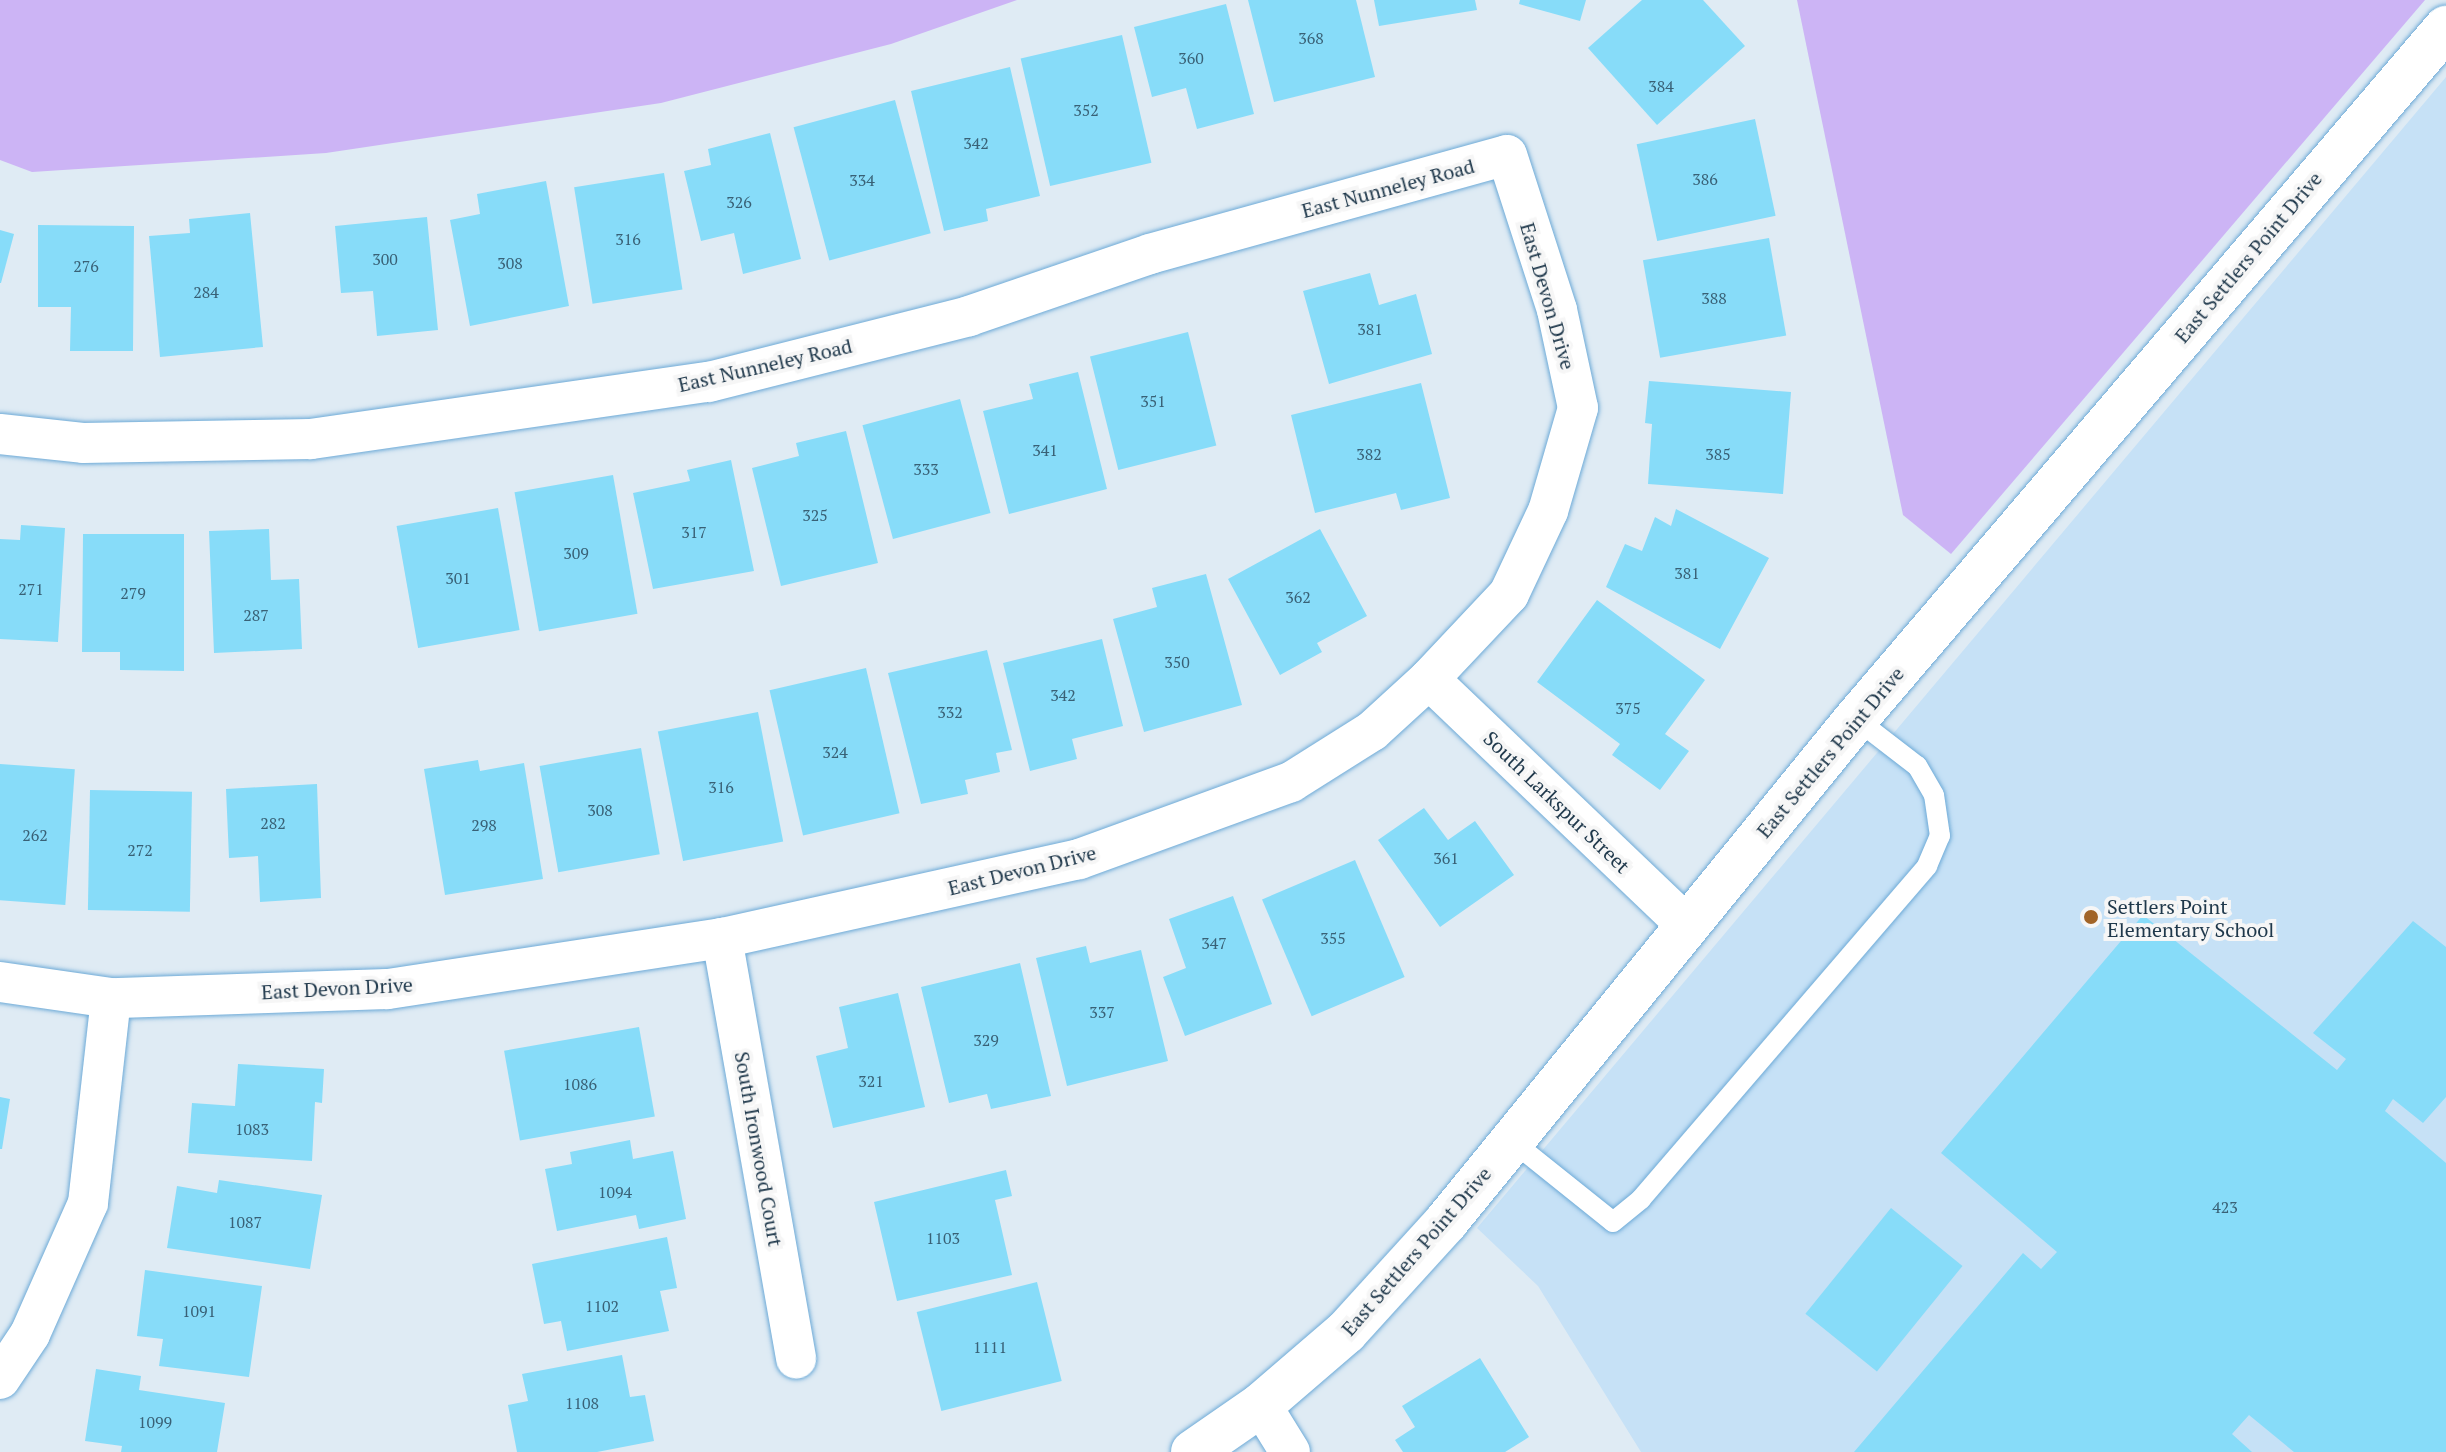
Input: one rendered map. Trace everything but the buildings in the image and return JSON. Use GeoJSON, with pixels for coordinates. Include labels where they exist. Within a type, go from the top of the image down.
{"type":"FeatureCollection","features":[{"type":"Feature","properties":{"kind":"street","name":"East Settlers Point Drive"},"geometry":{"type":"LineString","coordinates":[[1193,1452],[1261,1405],[1346,1332],[1512,1141],[1856,719],[2446,28]]}},
{"type":"Feature","properties":{"kind":"street","name":"East Nunneley Road"},"geometry":{"type":"LineString","coordinates":[[0,434],[83,443],[311,439],[709,382],[969,316],[1150,254],[1507,155]]}},
{"type":"Feature","properties":{"kind":"street","name":"East Devon Drive"},"geometry":{"type":"LineString","coordinates":[[0,982],[111,998],[387,989],[722,938],[1079,859],[1291,782],[1372,731],[1429,679],[1509,594],[1548,511],[1578,408],[1557,310],[1507,155]]}},
{"type":"Feature","properties":{"kind":"street","name":"South Larkspur Street"},"geometry":{"type":"LineString","coordinates":[[1429,679],[1686,925]]}},
{"type":"Feature","properties":{"kind":"street","name":"South Ironwood Court"},"geometry":{"type":"LineString","coordinates":[[722,938],[796,1359]]}},
{"type":"Feature","properties":{"kind":"street"},"geometry":{"type":"LineString","coordinates":[[0,1379],[30,1334],[88,1203],[111,998]]}},
{"type":"Feature","properties":{"kind":"street"},"geometry":{"type":"LineString","coordinates":[[1261,1405],[1290,1452]]}},
{"type":"Feature","properties":{"kind":"lane"},"geometry":{"type":"LineString","coordinates":[[1512,1141],[1613,1222],[1641,1199],[1927,866],[1940,836],[1934,795],[1917,766],[1856,719]]}},
{"type":"Feature","properties":{"kind":"shaded area"},"geometry":{"type":"Polygon","coordinates":[[[0,0],[1017,0],[891,44],[661,103],[326,153],[32,172],[0,160],[0,0]]]}},
{"type":"Feature","properties":{"kind":"shaded area"},"geometry":{"type":"Polygon","coordinates":[[[1797,0],[2425,0],[1951,554],[1903,515],[1797,0]]]}},
{"type":"Feature","properties":{"kind":"shaded area","name":"Settlers Point Elementary School"},"geometry":{"type":"Polygon","coordinates":[[[2446,77],[2446,1452],[1641,1452],[1538,1286],[1477,1228],[2446,77]]]}},
{"type":"Feature","properties":{"kind":"place","name":"Settlers Point Elementary School"},"geometry":{"type":"Point","coordinates":[2091,917]}}]}
